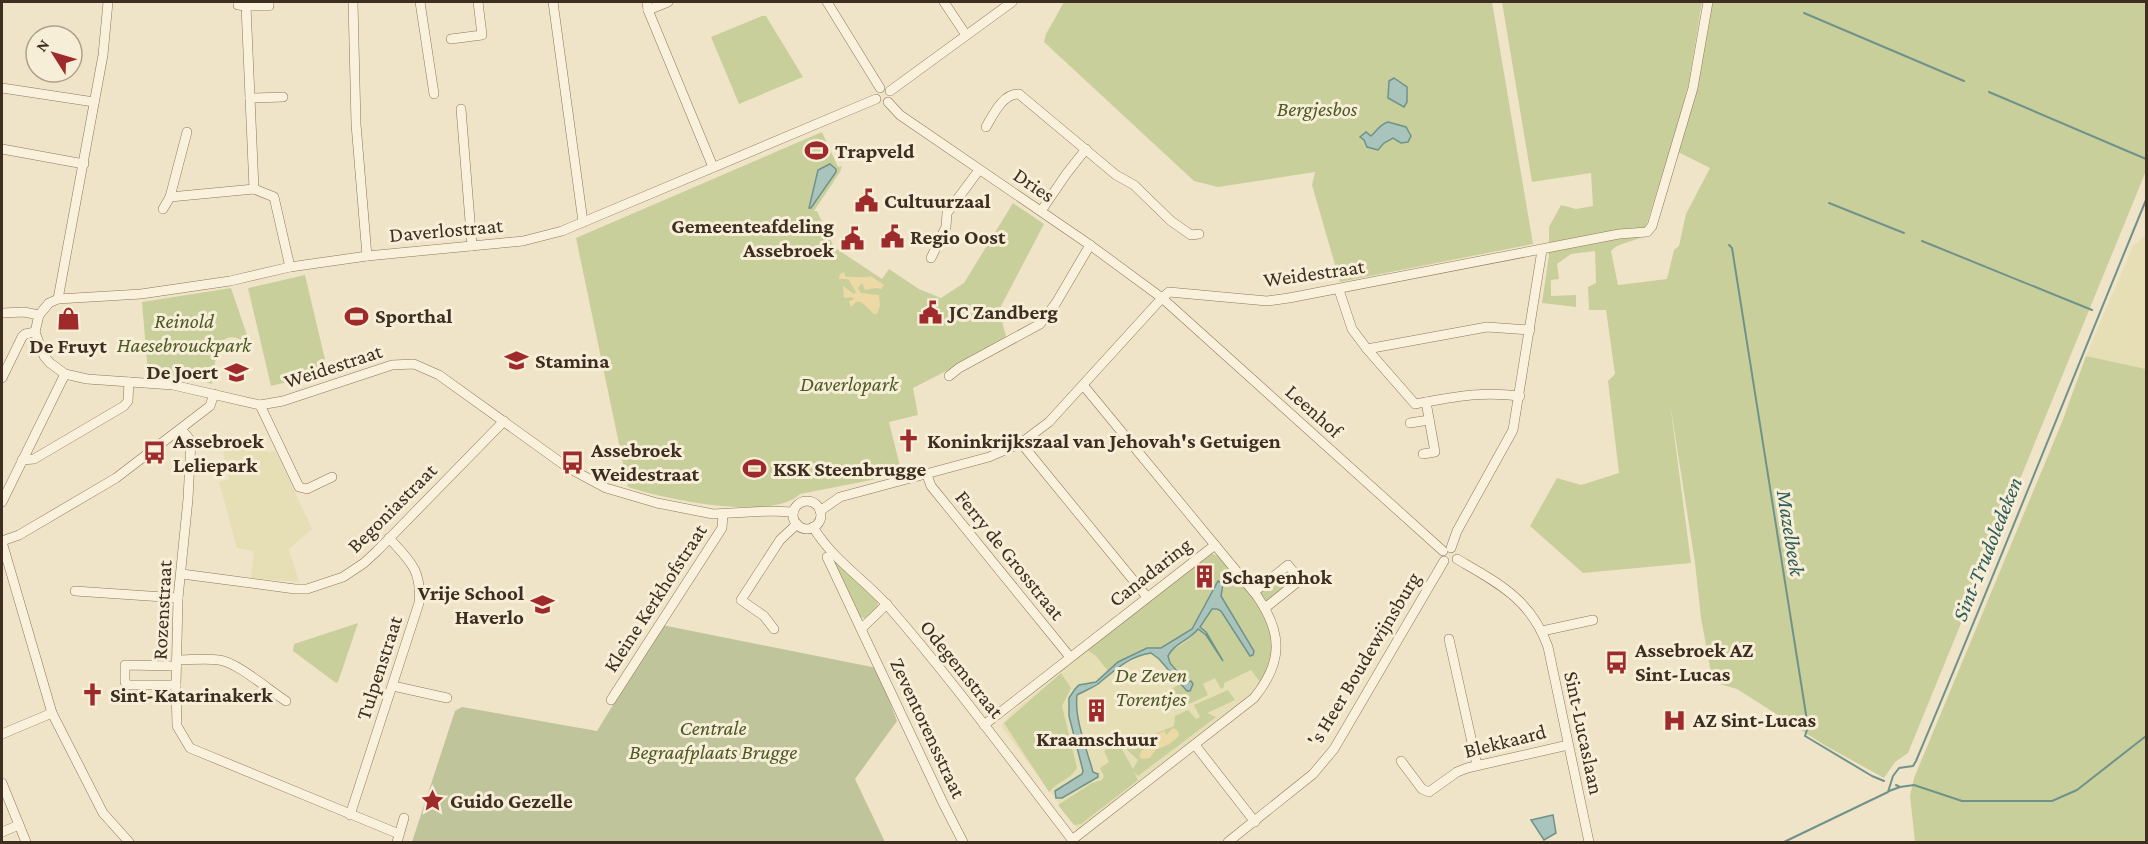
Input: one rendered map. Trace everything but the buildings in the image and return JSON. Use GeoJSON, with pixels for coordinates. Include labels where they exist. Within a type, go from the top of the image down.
{"type":"FeatureCollection","features":[{"type":"Feature","properties":{"kind":"street"},"geometry":{"type":"LineString","coordinates":[[2,501],[65,374],[44,356],[35,332],[39,315],[49,303],[58,299],[103,55],[108,2]]}},
{"type":"Feature","properties":{"kind":"street"},"geometry":{"type":"LineString","coordinates":[[254,189],[250,98],[242,4],[269,6],[269,2]]}},
{"type":"Feature","properties":{"kind":"street"},"geometry":{"type":"LineString","coordinates":[[353,2],[356,124],[367,256]]}},
{"type":"Feature","properties":{"kind":"street"},"geometry":{"type":"LineString","coordinates":[[420,2],[434,94]]}},
{"type":"Feature","properties":{"kind":"street"},"geometry":{"type":"LineString","coordinates":[[451,39],[483,35],[478,2]]}},
{"type":"Feature","properties":{"kind":"street"},"geometry":{"type":"LineString","coordinates":[[552,2],[584,222]]}},
{"type":"Feature","properties":{"kind":"street"},"geometry":{"type":"LineString","coordinates":[[668,2],[647,6],[713,167]]}},
{"type":"Feature","properties":{"kind":"street"},"geometry":{"type":"LineString","coordinates":[[826,2],[880,88]]}},
{"type":"Feature","properties":{"kind":"street"},"geometry":{"type":"LineString","coordinates":[[944,2],[966,35]]}},
{"type":"Feature","properties":{"kind":"street"},"geometry":{"type":"LineString","coordinates":[[890,91],[1012,2]]}},
{"type":"Feature","properties":{"kind":"street","name":"Weidestraat"},"geometry":{"type":"LineString","coordinates":[[1162,298],[1173,291],[1267,301],[1338,290],[1619,234],[1647,232],[1693,88],[1708,2]]}},
{"type":"Feature","properties":{"kind":"street"},"geometry":{"type":"LineString","coordinates":[[886,87],[890,91],[891,97],[888,102],[880,103],[876,99],[875,94],[880,88],[886,87]]}},
{"type":"Feature","properties":{"kind":"street"},"geometry":{"type":"LineString","coordinates":[[2,88],[94,102]]}},
{"type":"Feature","properties":{"kind":"street"},"geometry":{"type":"LineString","coordinates":[[986,127],[1005,99],[1010,95],[1019,94],[1116,175],[1134,185],[1171,221],[1191,235],[1199,234]]}},
{"type":"Feature","properties":{"kind":"street"},"geometry":{"type":"LineString","coordinates":[[250,98],[283,97]]}},
{"type":"Feature","properties":{"kind":"street","name":"Daverlostraat"},"geometry":{"type":"LineString","coordinates":[[58,299],[141,294],[230,281],[290,267],[367,256],[542,238],[876,99]]}},
{"type":"Feature","properties":{"kind":"street","name":"Dries"},"geometry":{"type":"LineString","coordinates":[[888,102],[900,115],[1090,245],[1162,298]]}},
{"type":"Feature","properties":{"kind":"street"},"geometry":{"type":"LineString","coordinates":[[461,109],[472,246]]}},
{"type":"Feature","properties":{"kind":"street"},"geometry":{"type":"LineString","coordinates":[[163,209],[170,197],[188,132]]}},
{"type":"Feature","properties":{"kind":"street"},"geometry":{"type":"LineString","coordinates":[[2,149],[84,164]]}},
{"type":"Feature","properties":{"kind":"street"},"geometry":{"type":"LineString","coordinates":[[1041,211],[1086,149]]}},
{"type":"Feature","properties":{"kind":"street"},"geometry":{"type":"LineString","coordinates":[[931,258],[946,227],[947,213],[979,170]]}},
{"type":"Feature","properties":{"kind":"street"},"geometry":{"type":"LineString","coordinates":[[170,197],[254,189],[274,197],[290,267]]}},
{"type":"Feature","properties":{"kind":"street"},"geometry":{"type":"LineString","coordinates":[[949,376],[959,368],[1040,324],[1056,303],[1090,245]]}},
{"type":"Feature","properties":{"kind":"street","name":"'s Heer Boudewijnsburg"},"geometry":{"type":"LineString","coordinates":[[1228,843],[1313,774],[1334,749],[1508,442],[1513,430],[1520,396],[1542,250]]}},
{"type":"Feature","properties":{"kind":"street"},"geometry":{"type":"LineString","coordinates":[[1338,290],[1353,329],[1367,349],[1415,404],[1473,394],[1493,393],[1520,396]]}},
{"type":"Feature","properties":{"kind":"street"},"geometry":{"type":"LineString","coordinates":[[820,511],[840,497],[1000,454],[1022,443],[1049,422],[1162,298]]}},
{"type":"Feature","properties":{"kind":"street","name":"Leenhof"},"geometry":{"type":"LineString","coordinates":[[1162,298],[1446,553]]}},
{"type":"Feature","properties":{"kind":"street"},"geometry":{"type":"LineString","coordinates":[[2,313],[24,312],[39,315]]}},
{"type":"Feature","properties":{"kind":"street"},"geometry":{"type":"LineString","coordinates":[[1367,349],[1487,327],[1530,330]]}},
{"type":"Feature","properties":{"kind":"street"},"geometry":{"type":"LineString","coordinates":[[2,378],[22,337],[35,332]]}},
{"type":"Feature","properties":{"kind":"street","name":"Weidestraat"},"geometry":{"type":"LineString","coordinates":[[65,374],[87,379],[173,385],[260,405],[283,401],[392,365],[414,364],[439,375],[567,467],[606,488],[657,503],[723,514],[771,511],[793,513]]}},
{"type":"Feature","properties":{"kind":"street"},"geometry":{"type":"LineString","coordinates":[[22,460],[34,459],[124,406],[128,401],[129,381]]}},
{"type":"Feature","properties":{"kind":"street"},"geometry":{"type":"LineString","coordinates":[[1083,385],[1215,545]]}},
{"type":"Feature","properties":{"kind":"street"},"geometry":{"type":"LineString","coordinates":[[129,843],[103,813],[52,713],[2,541],[19,535],[116,478],[210,406],[214,394]]}},
{"type":"Feature","properties":{"kind":"street"},"geometry":{"type":"LineString","coordinates":[[1423,454],[1435,452],[1426,402]]}},
{"type":"Feature","properties":{"kind":"street"},"geometry":{"type":"LineString","coordinates":[[260,405],[299,487],[307,489],[332,477]]}},
{"type":"Feature","properties":{"kind":"street"},"geometry":{"type":"LineString","coordinates":[[1410,423],[1429,420]]}},
{"type":"Feature","properties":{"kind":"street","name":"Begoniastraat"},"geometry":{"type":"LineString","coordinates":[[182,574],[295,589],[307,588],[343,577],[364,563],[504,422]]}},
{"type":"Feature","properties":{"kind":"street","name":"Rozenstraat"},"geometry":{"type":"LineString","coordinates":[[181,429],[191,441],[182,574],[178,598],[177,726],[190,748],[350,815],[398,838]]}},
{"type":"Feature","properties":{"kind":"street"},"geometry":{"type":"LineString","coordinates":[[1022,443],[1147,597]]}},
{"type":"Feature","properties":{"kind":"street","name":"Ferry de Grosstraat"},"geometry":{"type":"LineString","coordinates":[[927,475],[931,486],[1070,657]]}},
{"type":"Feature","properties":{"kind":"street"},"geometry":{"type":"LineString","coordinates":[[806,501],[814,502],[820,511],[820,519],[813,527],[807,529],[797,524],[793,513],[799,503],[806,501]]}},
{"type":"Feature","properties":{"kind":"street","name":"Kleine Kerkhofstraat"},"geometry":{"type":"LineString","coordinates":[[611,700],[722,528],[723,514]]}},
{"type":"Feature","properties":{"kind":"street"},"geometry":{"type":"LineString","coordinates":[[774,630],[764,616],[741,600],[780,540],[797,524]]}},
{"type":"Feature","properties":{"kind":"street","name":"Odegemstraat"},"geometry":{"type":"LineString","coordinates":[[813,527],[822,542],[887,604],[1073,841]]}},
{"type":"Feature","properties":{"kind":"street","name":"Tulpenstraat"},"geometry":{"type":"LineString","coordinates":[[350,815],[419,603],[418,574],[413,564],[389,538]]}},
{"type":"Feature","properties":{"kind":"street","name":"Canadaring"},"geometry":{"type":"LineString","coordinates":[[984,725],[1215,545],[1254,592],[1273,626],[1276,644],[1275,662],[1270,675],[1254,698],[1073,841]]}},
{"type":"Feature","properties":{"kind":"street","name":"Sint-Lucaslaan"},"geometry":{"type":"LineString","coordinates":[[1446,553],[1452,563],[1457,559],[1506,588],[1527,608],[1542,631],[1548,646],[1589,843]]}},
{"type":"Feature","properties":{"kind":"street","name":"Zeventorensstraat"},"geometry":{"type":"LineString","coordinates":[[827,557],[963,843]]}},
{"type":"Feature","properties":{"kind":"street"},"geometry":{"type":"LineString","coordinates":[[1254,592],[1288,565],[1300,580],[1265,608]]}},
{"type":"Feature","properties":{"kind":"street"},"geometry":{"type":"LineString","coordinates":[[75,591],[178,598]]}},
{"type":"Feature","properties":{"kind":"street"},"geometry":{"type":"LineString","coordinates":[[861,628],[887,604]]}},
{"type":"Feature","properties":{"kind":"street"},"geometry":{"type":"LineString","coordinates":[[1542,631],[1593,621]]}},
{"type":"Feature","properties":{"kind":"street"},"geometry":{"type":"LineString","coordinates":[[1449,639],[1477,765]]}},
{"type":"Feature","properties":{"kind":"street"},"geometry":{"type":"LineString","coordinates":[[176,685],[128,685],[125,682],[125,665],[221,660],[266,685],[273,693],[286,701]]}},
{"type":"Feature","properties":{"kind":"street"},"geometry":{"type":"LineString","coordinates":[[393,686],[447,698]]}},
{"type":"Feature","properties":{"kind":"street"},"geometry":{"type":"LineString","coordinates":[[2,734],[52,713]]}},
{"type":"Feature","properties":{"kind":"street"},"geometry":{"type":"LineString","coordinates":[[1196,745],[1255,822]]}},
{"type":"Feature","properties":{"kind":"street","name":"Blekkaard"},"geometry":{"type":"LineString","coordinates":[[1401,760],[1422,789],[1429,792],[1457,772],[1477,765],[1568,745]]}},
{"type":"Feature","properties":{"kind":"street"},"geometry":{"type":"LineString","coordinates":[[2,783],[26,843]]}},
{"type":"Feature","properties":{"kind":"street"},"geometry":{"type":"LineString","coordinates":[[398,838],[404,818]]}},
{"type":"Feature","properties":{"kind":"street"},"geometry":{"type":"LineString","coordinates":[[2,832],[19,825]]}},
{"type":"Feature","properties":{"kind":"green space","name":"Bergjesbos"},"geometry":{"type":"Polygon","coordinates":[[[1064,2],[1492,2],[1533,244],[1340,282],[1312,185],[1315,172],[1218,187],[1194,181],[1044,42],[1064,2]]]}},
{"type":"Feature","properties":{"kind":"green space"},"geometry":{"type":"Polygon","coordinates":[[[1502,2],[1702,2],[1689,82],[1643,236],[1611,251],[1618,285],[1667,279],[1674,250],[1679,246],[1686,214],[1710,168],[1678,152],[1710,2],[2146,2],[2146,171],[1908,753],[1895,762],[1884,778],[1826,746],[1737,689],[1716,683],[1712,678],[1701,618],[1695,563],[1670,403],[1691,563],[1583,573],[1530,526],[1557,478],[1581,485],[1619,473],[1608,381],[1615,374],[1606,310],[1589,310],[1588,287],[1596,283],[1595,251],[1571,254],[1557,264],[1559,279],[1551,280],[1551,296],[1576,295],[1576,307],[1542,303],[1549,255],[1549,227],[1561,205],[1576,209],[1593,206],[1591,173],[1532,182],[1502,2]]]}},
{"type":"Feature","properties":{"kind":"green space"},"geometry":{"type":"Polygon","coordinates":[[[766,16],[803,77],[739,104],[711,37],[766,16]]]}},
{"type":"Feature","properties":{"kind":"green space","name":"Daverlopark"},"geometry":{"type":"Polygon","coordinates":[[[822,132],[838,167],[842,166],[814,211],[817,211],[834,247],[882,279],[889,269],[919,289],[941,298],[964,283],[1013,203],[1044,224],[999,310],[1007,340],[913,388],[918,415],[889,422],[902,474],[800,494],[786,502],[766,506],[743,507],[690,502],[628,487],[576,238],[822,132]]]}},
{"type":"Feature","properties":{"kind":"green space"},"geometry":{"type":"Polygon","coordinates":[[[2146,235],[2146,369],[2086,356],[2133,246],[2146,235]]]}},
{"type":"Feature","properties":{"kind":"green space"},"geometry":{"type":"Polygon","coordinates":[[[305,275],[328,372],[271,386],[248,288],[305,275]]]}},
{"type":"Feature","properties":{"kind":"green space","name":"Reinold Haesebrouckpark"},"geometry":{"type":"Polygon","coordinates":[[[231,288],[251,347],[239,339],[231,337],[224,340],[217,355],[212,384],[193,378],[148,374],[142,302],[231,288]]]}},
{"type":"Feature","properties":{"kind":"green space"},"geometry":{"type":"Polygon","coordinates":[[[2086,356],[2146,369],[2146,842],[1915,842],[1910,796],[1914,778],[2062,422],[2086,356]]]}},
{"type":"Feature","properties":{"kind":"green space"},"geometry":{"type":"Polygon","coordinates":[[[264,442],[268,453],[275,450],[312,529],[289,549],[299,582],[251,578],[254,551],[237,548],[219,482],[229,479],[223,452],[264,442]]]}},
{"type":"Feature","properties":{"kind":"green space"},"geometry":{"type":"Polygon","coordinates":[[[1211,553],[1220,557],[1246,587],[1269,624],[1273,648],[1261,683],[1251,670],[1224,683],[1221,689],[1215,678],[1203,684],[1208,695],[1185,706],[1173,703],[1167,693],[1180,683],[1193,686],[1191,681],[1186,682],[1176,670],[1168,656],[1195,633],[1212,609],[1221,611],[1250,656],[1254,653],[1221,596],[1223,587],[1201,613],[1192,629],[1161,648],[1147,648],[1118,662],[1108,671],[1096,656],[1087,650],[1211,553]]]}},
{"type":"Feature","properties":{"kind":"green space","name":"De Zeven Torentjes"},"geometry":{"type":"Polygon","coordinates":[[[1216,554],[1261,683],[1253,694],[1208,728],[1208,731],[1185,749],[1181,749],[1079,831],[1001,726],[1012,712],[1061,673],[1060,668],[1216,554]]]}},
{"type":"Feature","properties":{"kind":"green space"},"geometry":{"type":"Polygon","coordinates":[[[833,559],[878,602],[877,608],[866,619],[858,616],[833,559]]]}},
{"type":"Feature","properties":{"kind":"green space"},"geometry":{"type":"Polygon","coordinates":[[[1287,571],[1294,580],[1267,601],[1260,595],[1260,591],[1287,571]]]}},
{"type":"Feature","properties":{"kind":"green space"},"geometry":{"type":"Polygon","coordinates":[[[358,623],[336,683],[293,651],[294,644],[358,623]]]}},
{"type":"Feature","properties":{"kind":"green space","name":"Centrale Begraafplaats Brugge"},"geometry":{"type":"Polygon","coordinates":[[[662,625],[877,668],[897,721],[855,779],[885,842],[412,842],[455,711],[462,707],[597,731],[662,625]]]}},
{"type":"Feature","properties":{"kind":"green space"},"geometry":{"type":"Polygon","coordinates":[[[1061,673],[1071,688],[1062,706],[1077,768],[1049,792],[1004,723],[1061,673]]]}},
{"type":"Feature","properties":{"kind":"green space"},"geometry":{"type":"Polygon","coordinates":[[[1228,690],[1235,700],[1207,713],[1216,717],[1138,776],[1134,772],[1138,780],[1081,824],[1074,825],[1058,805],[1092,783],[1102,780],[1104,776],[1100,768],[1109,762],[1104,751],[1118,742],[1133,769],[1138,760],[1126,746],[1140,733],[1152,735],[1174,726],[1175,716],[1188,710],[1196,719],[1200,717],[1194,705],[1228,690]]]}},
{"type":"Feature","properties":{"kind":"sand"},"geometry":{"type":"Polygon","coordinates":[[[844,272],[846,277],[871,276],[884,285],[881,289],[865,290],[862,283],[858,288],[861,293],[879,295],[880,306],[877,314],[861,302],[856,302],[851,307],[849,301],[855,299],[844,298],[843,286],[854,294],[856,292],[848,279],[839,279],[840,274],[844,272]]]}},
{"type":"Feature","properties":{"kind":"sand"},"geometry":{"type":"Polygon","coordinates":[[[1173,728],[1178,731],[1179,735],[1175,740],[1156,749],[1150,758],[1142,759],[1139,756],[1142,750],[1150,748],[1150,743],[1139,734],[1151,739],[1152,736],[1165,731],[1166,735],[1173,728]]]}},
{"type":"Feature","properties":{"kind":"water"},"geometry":{"type":"Polygon","coordinates":[[[1394,78],[1407,87],[1407,102],[1404,107],[1388,98],[1389,81],[1394,78]]]}},
{"type":"Feature","properties":{"kind":"water"},"geometry":{"type":"Polygon","coordinates":[[[1388,122],[1406,127],[1411,136],[1408,142],[1401,143],[1393,138],[1378,150],[1367,147],[1360,137],[1366,132],[1371,136],[1388,122]]]}},
{"type":"Feature","properties":{"kind":"water"},"geometry":{"type":"Polygon","coordinates":[[[830,164],[836,172],[809,208],[818,170],[830,164]]]}},
{"type":"Feature","properties":{"kind":"water"},"geometry":{"type":"Polygon","coordinates":[[[1218,581],[1223,584],[1221,596],[1254,651],[1253,655],[1250,656],[1221,611],[1212,609],[1200,627],[1206,632],[1223,661],[1206,635],[1198,629],[1174,648],[1168,656],[1170,663],[1186,682],[1191,681],[1193,684],[1190,691],[1187,691],[1151,653],[1129,660],[1098,684],[1077,695],[1077,714],[1082,734],[1093,772],[1098,774],[1098,777],[1062,798],[1056,798],[1055,791],[1082,774],[1083,771],[1069,716],[1069,698],[1075,689],[1079,685],[1096,682],[1118,662],[1147,648],[1161,648],[1192,629],[1218,581]]]}},
{"type":"Feature","properties":{"kind":"water"},"geometry":{"type":"Polygon","coordinates":[[[1553,815],[1556,833],[1544,840],[1531,820],[1553,815]]]}},
{"type":"Feature","properties":{"kind":"waterway"},"geometry":{"type":"LineString","coordinates":[[1804,13],[1964,81]]}},
{"type":"Feature","properties":{"kind":"waterway"},"geometry":{"type":"LineString","coordinates":[[1989,92],[2146,159]]}},
{"type":"Feature","properties":{"kind":"waterway","name":"Sint-Trudoledeken"},"geometry":{"type":"LineString","coordinates":[[1784,842],[1888,792],[1893,776],[1899,768],[1913,766],[1916,761],[2146,200]]}},
{"type":"Feature","properties":{"kind":"waterway"},"geometry":{"type":"LineString","coordinates":[[1829,203],[1904,233]]}},
{"type":"Feature","properties":{"kind":"waterway"},"geometry":{"type":"LineString","coordinates":[[1922,241],[2092,310]]}},
{"type":"Feature","properties":{"kind":"waterway","name":"Mazelbeek"},"geometry":{"type":"LineString","coordinates":[[1729,245],[1732,248],[1808,727],[1805,736],[1884,781]]}},
{"type":"Feature","properties":{"kind":"waterway","name":"Mazelbeek"},"geometry":{"type":"LineString","coordinates":[[1896,785],[1900,787],[1914,785],[1962,801],[2052,801],[2077,790],[2146,736]]}},
{"type":"Feature","properties":{"kind":"waterway","name":"Mazelbeek"},"geometry":{"type":"LineString","coordinates":[[1889,791],[1900,787]]}},
{"type":"Feature","properties":{"kind":"place","name":"Trapveld"},"geometry":{"type":"Point","coordinates":[817,151]}},
{"type":"Feature","properties":{"kind":"place","name":"Cultuurzaal"},"geometry":{"type":"Point","coordinates":[866,201]}},
{"type":"Feature","properties":{"kind":"place","name":"Regio Oost"},"geometry":{"type":"Point","coordinates":[892,237]}},
{"type":"Feature","properties":{"kind":"place","name":"Gemeenteafdeling Assebroek"},"geometry":{"type":"Point","coordinates":[852,238]}},
{"type":"Feature","properties":{"kind":"place","name":"JC Zandberg"},"geometry":{"type":"Point","coordinates":[931,312]}},
{"type":"Feature","properties":{"kind":"place","name":"Sporthal"},"geometry":{"type":"Point","coordinates":[357,316]}},
{"type":"Feature","properties":{"kind":"place","name":"De Fruyt"},"geometry":{"type":"Point","coordinates":[68,318]}},
{"type":"Feature","properties":{"kind":"place","name":"Stamina"},"geometry":{"type":"Point","coordinates":[517,361]}},
{"type":"Feature","properties":{"kind":"place","name":"De Joert"},"geometry":{"type":"Point","coordinates":[236,372]}},
{"type":"Feature","properties":{"kind":"place","name":"Koninkrijkszaal van Jehovah's Getuigen"},"geometry":{"type":"Point","coordinates":[909,441]}},
{"type":"Feature","properties":{"kind":"place","name":"Assebroek Leliepark"},"geometry":{"type":"Point","coordinates":[155,453]}},
{"type":"Feature","properties":{"kind":"place","name":"Assebroek Weidestraat"},"geometry":{"type":"Point","coordinates":[573,462]}},
{"type":"Feature","properties":{"kind":"place","name":"KSK Steenbrugge"},"geometry":{"type":"Point","coordinates":[755,469]}},
{"type":"Feature","properties":{"kind":"place","name":"Schapenhok"},"geometry":{"type":"Point","coordinates":[1204,577]}},
{"type":"Feature","properties":{"kind":"place","name":"Vrije School Haverlo"},"geometry":{"type":"Point","coordinates":[542,605]}},
{"type":"Feature","properties":{"kind":"place","name":"Assebroek AZ Sint-Lucas"},"geometry":{"type":"Point","coordinates":[1617,662]}},
{"type":"Feature","properties":{"kind":"place","name":"Sint-Katarinakerk"},"geometry":{"type":"Point","coordinates":[92,695]}},
{"type":"Feature","properties":{"kind":"place","name":"Kraamschuur"},"geometry":{"type":"Point","coordinates":[1097,711]}},
{"type":"Feature","properties":{"kind":"place","name":"AZ Sint-Lucas"},"geometry":{"type":"Point","coordinates":[1675,720]}},
{"type":"Feature","properties":{"kind":"place","name":"Guido Gezelle"},"geometry":{"type":"Point","coordinates":[432,801]}}]}
